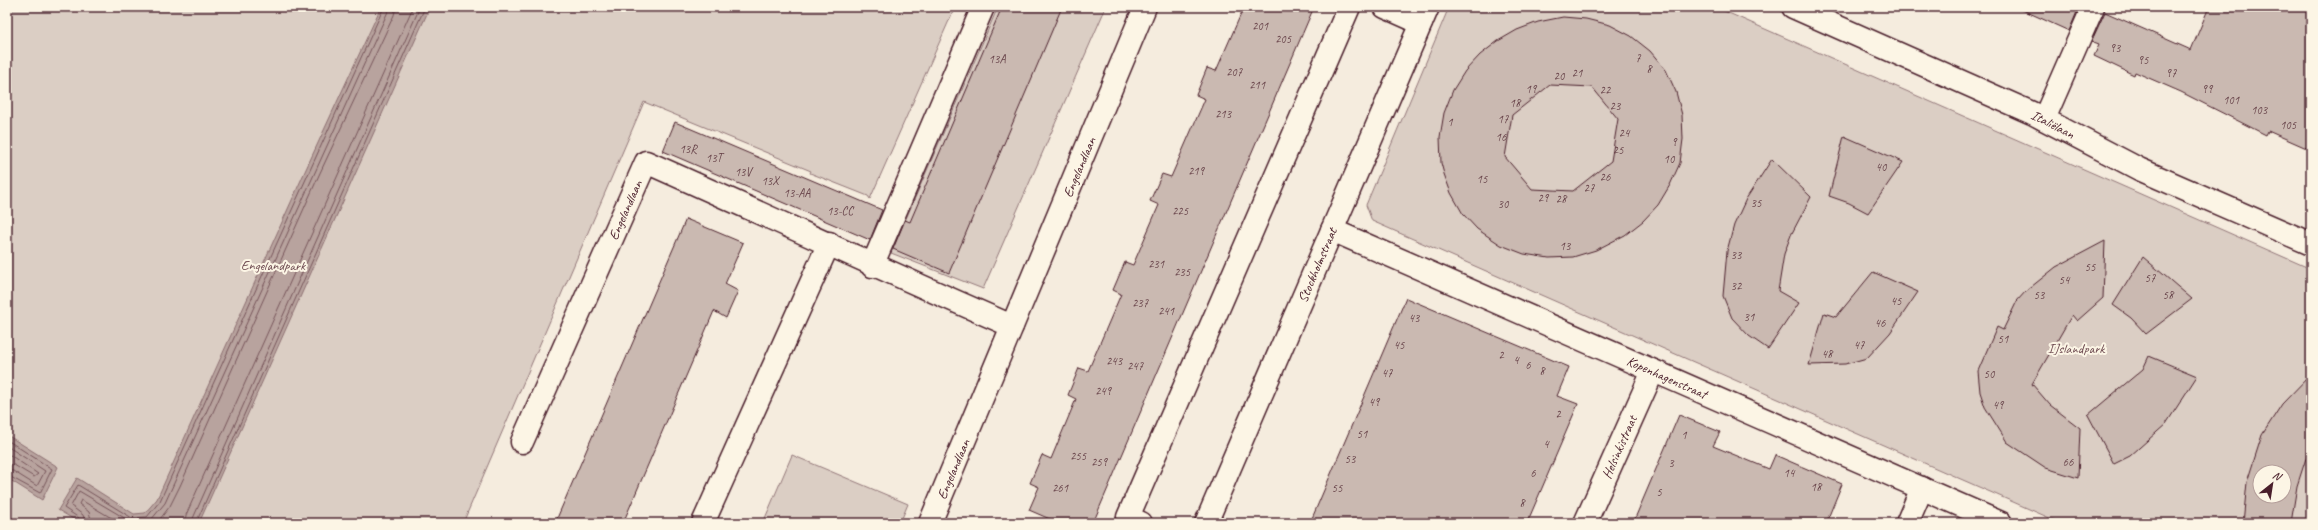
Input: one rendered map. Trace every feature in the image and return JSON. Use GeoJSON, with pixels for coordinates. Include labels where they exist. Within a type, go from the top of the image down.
{"type":"FeatureCollection","features":[{"type":"Feature","properties":{"kind":"street"},"geometry":{"type":"LineString","coordinates":[[872,266],[983,7]]}},
{"type":"Feature","properties":{"kind":"street","name":"Engelandlaan"},"geometry":{"type":"LineString","coordinates":[[930,523],[1145,7]]}},
{"type":"Feature","properties":{"kind":"street"},"geometry":{"type":"LineString","coordinates":[[1141,523],[1128,517],[1349,7]]}},
{"type":"Feature","properties":{"kind":"street"},"geometry":{"type":"LineString","coordinates":[[1385,7],[1425,15]]}},
{"type":"Feature","properties":{"kind":"street","name":"Italiëlaan"},"geometry":{"type":"LineString","coordinates":[[1793,7],[2044,119],[2139,168],[2311,244]]}},
{"type":"Feature","properties":{"kind":"street"},"geometry":{"type":"LineString","coordinates":[[2044,119],[2093,7]]}},
{"type":"Feature","properties":{"kind":"street","name":"Stockholmstraat"},"geometry":{"type":"LineString","coordinates":[[1206,523],[1425,15]]}},
{"type":"Feature","properties":{"kind":"street","name":"Engelandlaan"},"geometry":{"type":"LineString","coordinates":[[522,442],[646,162],[829,243],[872,266],[1012,326]]}},
{"type":"Feature","properties":{"kind":"street","name":"Kopenhagenstraat"},"geometry":{"type":"LineString","coordinates":[[1332,230],[2001,523]]}},
{"type":"Feature","properties":{"kind":"street"},"geometry":{"type":"LineString","coordinates":[[703,523],[829,243]]}},
{"type":"Feature","properties":{"kind":"street","name":"Helsinkistraat"},"geometry":{"type":"LineString","coordinates":[[1585,523],[1654,371]]}},
{"type":"Feature","properties":{"kind":"street"},"geometry":{"type":"LineString","coordinates":[[1907,523],[1922,488]]}},
{"type":"Feature","properties":{"kind":"green space","name":"Engelandpark"},"geometry":{"type":"Polygon","coordinates":[[[7,7],[955,7],[870,199],[868,196],[810,173],[811,171],[644,102],[463,523],[7,523],[7,7]]]}},
{"type":"Feature","properties":{"kind":"green space"},"geometry":{"type":"Polygon","coordinates":[[[998,7],[1106,7],[983,289],[891,253],[998,7]]]}},
{"type":"Feature","properties":{"kind":"green space","name":"IJslandpark"},"geometry":{"type":"Polygon","coordinates":[[[1449,7],[1715,7],[2311,269],[2311,523],[2061,523],[1372,221],[1366,205],[1449,7]]]}},
{"type":"Feature","properties":{"kind":"green space"},"geometry":{"type":"Polygon","coordinates":[[[792,455],[908,504],[900,523],[763,523],[792,455]]]}},
{"type":"Feature","properties":{"kind":"water"},"geometry":{"type":"Polygon","coordinates":[[[381,7],[430,7],[199,523],[80,523],[58,510],[77,478],[134,514],[145,513],[157,499],[381,7]]]}},
{"type":"Feature","properties":{"kind":"water"},"geometry":{"type":"Polygon","coordinates":[[[7,435],[58,467],[42,500],[7,478],[7,435]]]}},
{"type":"Feature","properties":{"kind":"building"},"geometry":{"type":"Polygon","coordinates":[[[1002,7],[1062,7],[949,273],[893,249],[905,220],[910,222],[1002,7]]]}},
{"type":"Feature","properties":{"kind":"building"},"geometry":{"type":"Polygon","coordinates":[[[1244,7],[1314,7],[1093,523],[1059,523],[1029,510],[1039,487],[1030,483],[1042,455],[1051,459],[1076,399],[1068,395],[1079,368],[1088,371],[1121,294],[1113,290],[1125,262],[1133,265],[1159,205],[1150,201],[1162,174],[1171,177],[1205,99],[1196,95],[1207,68],[1216,71],[1244,7]]]}},
{"type":"Feature","properties":{"kind":"building"},"geometry":{"type":"Polygon","coordinates":[[[2016,7],[2079,7],[2069,31],[2016,7]]]}},
{"type":"Feature","properties":{"kind":"building"},"geometry":{"type":"Polygon","coordinates":[[[2209,7],[2311,7],[2311,150],[2268,131],[2266,135],[2181,92],[2135,72],[2134,75],[2094,56],[2099,45],[2091,42],[2105,12],[2191,50],[2209,7]]]}},
{"type":"Feature","properties":{"kind":"building"},"geometry":{"type":"Polygon","coordinates":[[[1563,17],[1586,19],[1610,25],[1631,36],[1650,51],[1666,70],[1676,92],[1682,115],[1683,139],[1680,163],[1670,185],[1658,205],[1643,221],[1625,235],[1596,250],[1573,257],[1549,258],[1524,254],[1501,245],[1477,229],[1463,214],[1451,193],[1441,163],[1440,137],[1444,113],[1453,90],[1465,71],[1480,55],[1498,41],[1517,30],[1538,22],[1563,17]],[[1550,85],[1512,115],[1505,157],[1532,189],[1573,191],[1611,161],[1618,119],[1592,87],[1550,85]]]}},
{"type":"Feature","properties":{"kind":"building"},"geometry":{"type":"Polygon","coordinates":[[[675,122],[882,210],[870,240],[663,151],[675,122]]]}},
{"type":"Feature","properties":{"kind":"building"},"geometry":{"type":"Polygon","coordinates":[[[1844,136],[1903,162],[1868,213],[1849,203],[1829,196],[1844,136]]]}},
{"type":"Feature","properties":{"kind":"building"},"geometry":{"type":"Polygon","coordinates":[[[1772,159],[1811,197],[1791,235],[1784,254],[1778,291],[1799,303],[1768,349],[1749,336],[1732,318],[1723,296],[1727,251],[1734,225],[1746,199],[1772,159]]]}},
{"type":"Feature","properties":{"kind":"building"},"geometry":{"type":"Polygon","coordinates":[[[686,219],[743,243],[725,284],[738,291],[726,318],[714,311],[623,523],[555,523],[686,219]]]}},
{"type":"Feature","properties":{"kind":"building"},"geometry":{"type":"Polygon","coordinates":[[[2105,241],[2103,298],[2077,321],[2072,315],[2032,384],[2050,405],[2080,428],[2078,478],[2046,468],[2007,442],[1985,407],[1980,392],[1978,371],[1997,327],[2003,330],[2017,301],[2026,291],[2056,267],[2105,241]]]}},
{"type":"Feature","properties":{"kind":"building"},"geometry":{"type":"Polygon","coordinates":[[[2143,257],[2192,299],[2146,334],[2131,318],[2113,305],[2143,257]]]}},
{"type":"Feature","properties":{"kind":"building"},"geometry":{"type":"Polygon","coordinates":[[[1873,272],[1918,292],[1890,333],[1867,358],[1845,364],[1809,365],[1824,313],[1836,317],[1873,272]]]}},
{"type":"Feature","properties":{"kind":"building"},"geometry":{"type":"Polygon","coordinates":[[[1406,298],[1569,367],[1557,396],[1578,404],[1527,523],[1310,523],[1406,298]]]}},
{"type":"Feature","properties":{"kind":"building"},"geometry":{"type":"Polygon","coordinates":[[[2149,356],[2197,376],[2166,424],[2130,456],[2114,464],[2088,415],[2143,369],[2149,356]]]}},
{"type":"Feature","properties":{"kind":"building"},"geometry":{"type":"Polygon","coordinates":[[[2311,374],[2311,443],[2297,486],[2291,523],[2243,523],[2247,482],[2252,466],[2252,504],[2292,504],[2292,464],[2253,464],[2262,435],[2282,404],[2311,374]]]}},
{"type":"Feature","properties":{"kind":"building"},"geometry":{"type":"Polygon","coordinates":[[[1679,415],[1720,432],[1713,446],[1769,469],[1775,455],[1842,484],[1826,523],[1633,523],[1679,415]]]}}]}
